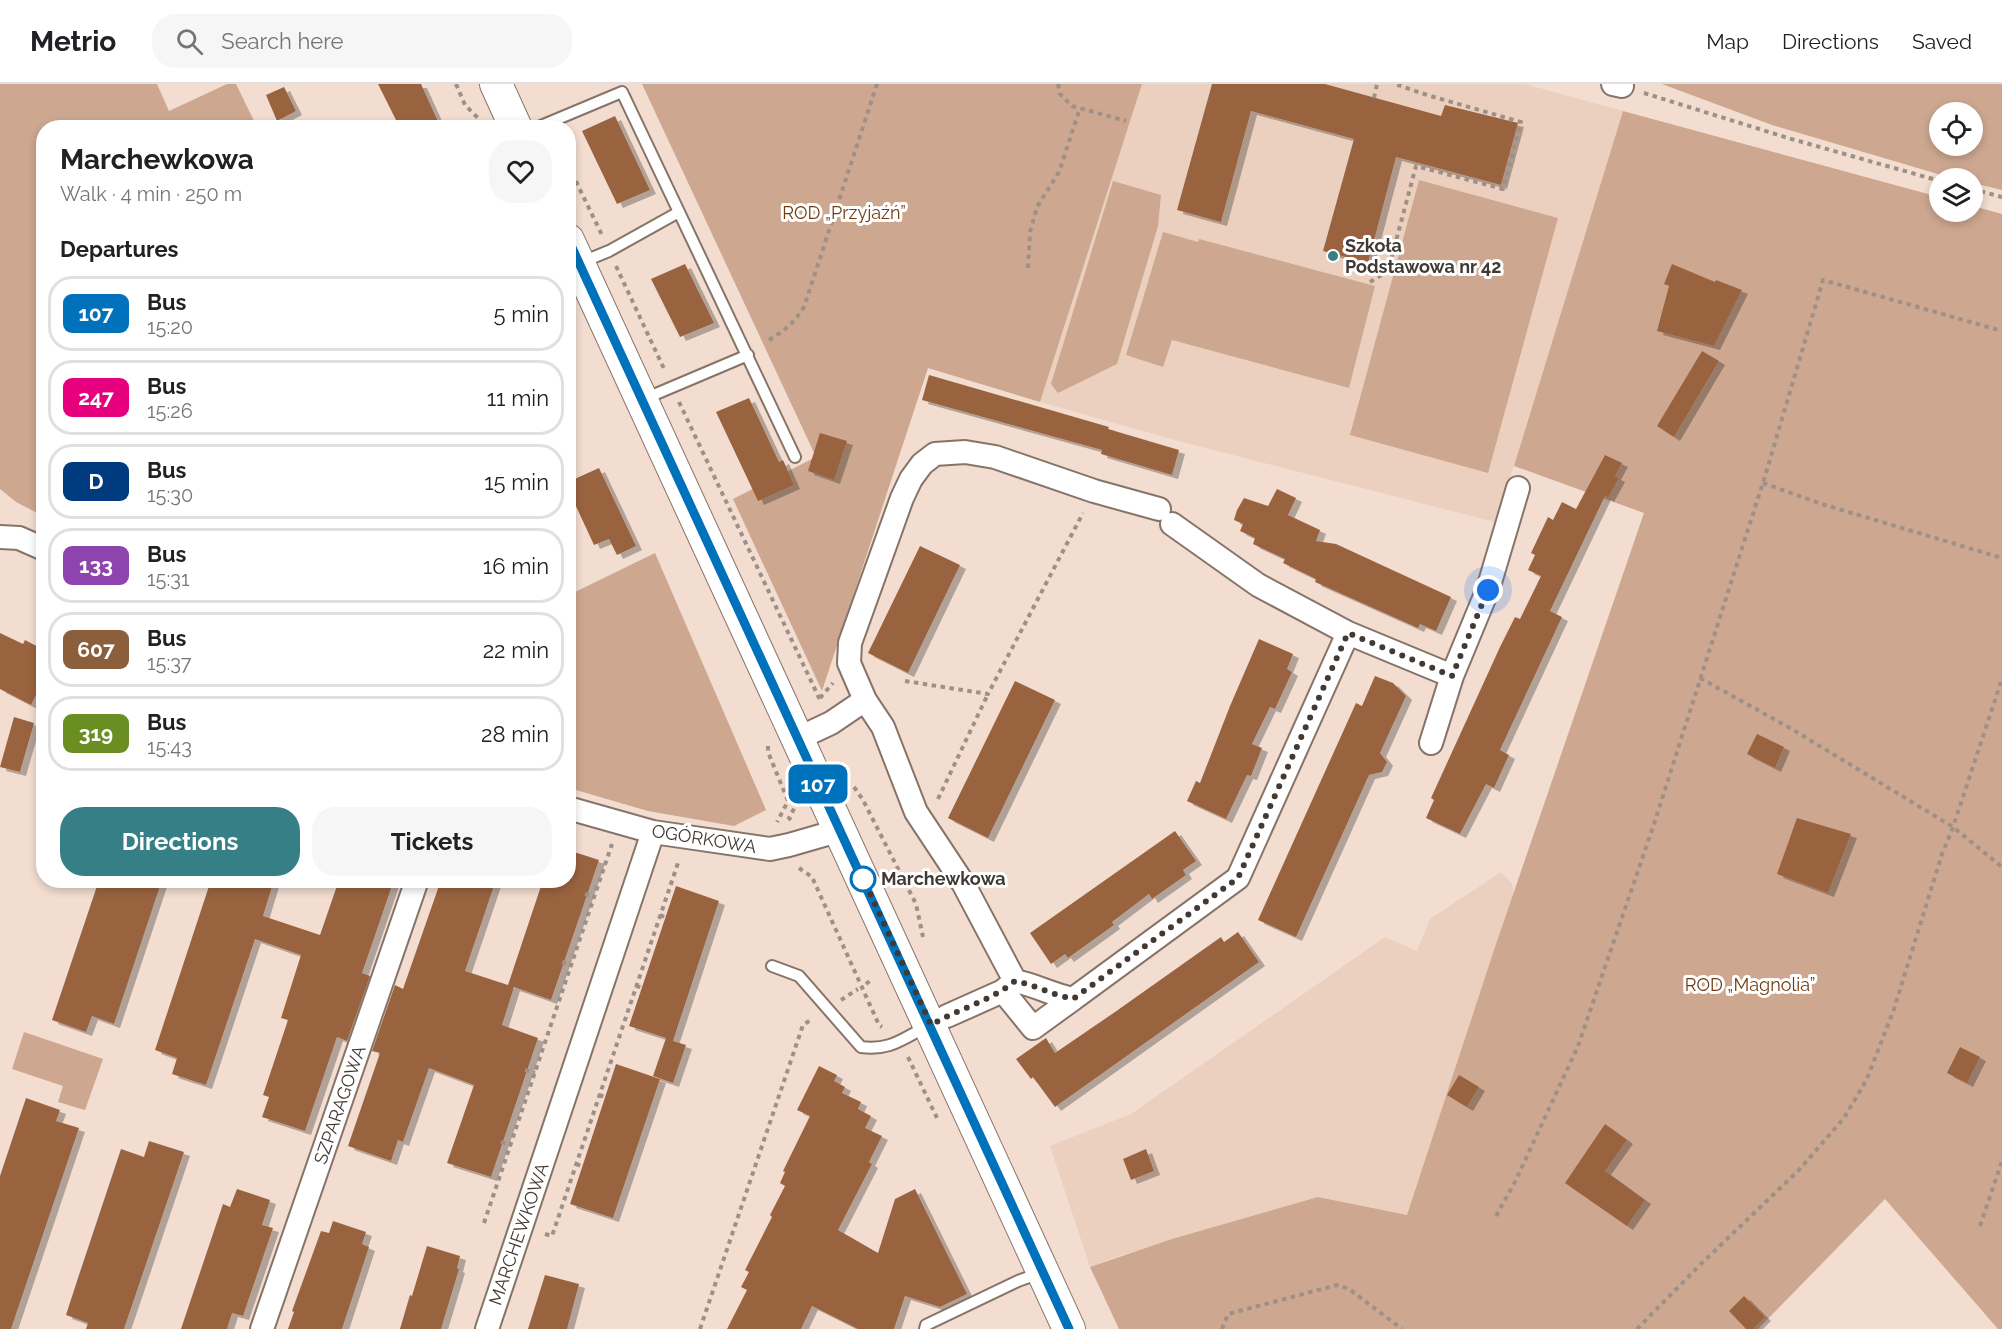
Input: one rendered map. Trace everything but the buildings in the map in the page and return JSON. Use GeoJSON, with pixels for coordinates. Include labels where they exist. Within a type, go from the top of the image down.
{"type":"FeatureCollection","features":[{"type":"Feature","properties":{"kind":"street"},"geometry":{"type":"LineString","coordinates":[[496,84],[512,120]]}},
{"type":"Feature","properties":{"kind":"street"},"geometry":{"type":"LineString","coordinates":[[576,255],[799,738],[813,773],[939,1021],[1069,1329]]}},
{"type":"Feature","properties":{"kind":"street"},"geometry":{"type":"LineString","coordinates":[[1348,633],[1238,878],[1034,1028],[1009,986],[963,883],[916,812],[883,727],[865,700],[849,663],[850,643],[902,498],[922,464],[935,454],[965,452],[995,458],[1166,516],[1258,585],[1348,633],[1452,676]]}},
{"type":"Feature","properties":{"kind":"street"},"geometry":{"type":"LineString","coordinates":[[1431,742],[1452,676],[1488,590],[1518,488]]}},
{"type":"Feature","properties":{"kind":"street"},"geometry":{"type":"LineString","coordinates":[[0,537],[19,538],[36,545]]}},
{"type":"Feature","properties":{"kind":"street"},"geometry":{"type":"LineString","coordinates":[[799,738],[831,723],[865,700]]}},
{"type":"Feature","properties":{"kind":"street","name":"OGÓRKOWA"},"geometry":{"type":"LineString","coordinates":[[576,810],[653,832],[770,849],[841,830]]}},
{"type":"Feature","properties":{"kind":"street","name":"MARCHEWKOWA"},"geometry":{"type":"LineString","coordinates":[[487,1329],[653,832]]}},
{"type":"Feature","properties":{"kind":"street","name":"SZPARAGOWA"},"geometry":{"type":"LineString","coordinates":[[262,1329],[414,888]]}},
{"type":"Feature","properties":{"kind":"street"},"geometry":{"type":"LineString","coordinates":[[939,1021],[1009,986],[1033,985],[1056,995],[1073,999]]}},
{"type":"Feature","properties":{"kind":"lane"},"geometry":{"type":"LineString","coordinates":[[553,120],[620,88],[795,457]]}},
{"type":"Feature","properties":{"kind":"lane"},"geometry":{"type":"LineString","coordinates":[[576,251],[609,251],[679,212]]}},
{"type":"Feature","properties":{"kind":"lane"},"geometry":{"type":"LineString","coordinates":[[643,399],[748,355]]}},
{"type":"Feature","properties":{"kind":"lane"},"geometry":{"type":"LineString","coordinates":[[772,966],[799,976],[861,1047],[877,1049],[887,1047],[939,1021]]}},
{"type":"Feature","properties":{"kind":"lane"},"geometry":{"type":"LineString","coordinates":[[925,1329],[926,1325],[1018,1281],[1043,1272]]}},
{"type":"Feature","properties":{"kind":"path"},"geometry":{"type":"LineString","coordinates":[[456,84],[467,107],[480,120]]}},
{"type":"Feature","properties":{"kind":"path"},"geometry":{"type":"LineString","coordinates":[[769,340],[790,327],[804,307],[877,84]]}},
{"type":"Feature","properties":{"kind":"path"},"geometry":{"type":"LineString","coordinates":[[1058,84],[1063,99],[1072,106],[1126,121]]}},
{"type":"Feature","properties":{"kind":"path"},"geometry":{"type":"LineString","coordinates":[[1374,98],[1377,84]]}},
{"type":"Feature","properties":{"kind":"path"},"geometry":{"type":"LineString","coordinates":[[1370,282],[1388,271],[1416,166],[1503,189],[1521,122],[1395,84]]}},
{"type":"Feature","properties":{"kind":"path"},"geometry":{"type":"LineString","coordinates":[[1617,85],[1788,138],[1929,178]]}},
{"type":"Feature","properties":{"kind":"path"},"geometry":{"type":"LineString","coordinates":[[1028,267],[1030,232],[1037,207],[1059,172],[1080,108]]}},
{"type":"Feature","properties":{"kind":"path"},"geometry":{"type":"LineString","coordinates":[[576,182],[823,705]]}},
{"type":"Feature","properties":{"kind":"path"},"geometry":{"type":"LineString","coordinates":[[1983,192],[2002,197]]}},
{"type":"Feature","properties":{"kind":"path"},"geometry":{"type":"LineString","coordinates":[[1496,1216],[1515,1182],[1578,1046],[1654,824],[1763,483],[1823,280],[2002,331]]}},
{"type":"Feature","properties":{"kind":"path"},"geometry":{"type":"LineString","coordinates":[[1763,483],[2002,558]]}},
{"type":"Feature","properties":{"kind":"path"},"geometry":{"type":"LineString","coordinates":[[924,827],[988,694],[1094,491]]}},
{"type":"Feature","properties":{"kind":"path"},"geometry":{"type":"LineString","coordinates":[[1700,678],[1790,728],[1953,826],[2002,867]]}},
{"type":"Feature","properties":{"kind":"path"},"geometry":{"type":"LineString","coordinates":[[1637,1329],[1799,1170],[1844,1118],[1874,1064],[1894,1010],[1942,854],[2002,679]]}},
{"type":"Feature","properties":{"kind":"path"},"geometry":{"type":"LineString","coordinates":[[905,681],[988,694]]}},
{"type":"Feature","properties":{"kind":"path"},"geometry":{"type":"LineString","coordinates":[[850,783],[863,800],[916,904],[923,937]]}},
{"type":"Feature","properties":{"kind":"path"},"geometry":{"type":"LineString","coordinates":[[484,1223],[607,859]]}},
{"type":"Feature","properties":{"kind":"path"},"geometry":{"type":"LineString","coordinates":[[552,1236],[674,873]]}},
{"type":"Feature","properties":{"kind":"path"},"geometry":{"type":"LineString","coordinates":[[585,894],[594,897]]}},
{"type":"Feature","properties":{"kind":"path"},"geometry":{"type":"LineString","coordinates":[[660,915],[667,918]]}},
{"type":"Feature","properties":{"kind":"path"},"geometry":{"type":"LineString","coordinates":[[562,962],[571,965]]}},
{"type":"Feature","properties":{"kind":"path"},"geometry":{"type":"LineString","coordinates":[[866,984],[871,980]]}},
{"type":"Feature","properties":{"kind":"path"},"geometry":{"type":"LineString","coordinates":[[636,986],[644,988]]}},
{"type":"Feature","properties":{"kind":"path"},"geometry":{"type":"LineString","coordinates":[[700,1329],[802,1025],[858,988]]}},
{"type":"Feature","properties":{"kind":"path"},"geometry":{"type":"LineString","coordinates":[[525,1070],[535,1073]]}},
{"type":"Feature","properties":{"kind":"path"},"geometry":{"type":"LineString","coordinates":[[599,1095],[607,1097]]}},
{"type":"Feature","properties":{"kind":"path"},"geometry":{"type":"LineString","coordinates":[[501,1142],[511,1145]]}},
{"type":"Feature","properties":{"kind":"path"},"geometry":{"type":"LineString","coordinates":[[1980,1226],[2002,1161]]}},
{"type":"Feature","properties":{"kind":"path"},"geometry":{"type":"LineString","coordinates":[[576,1164],[584,1167]]}},
{"type":"Feature","properties":{"kind":"path"},"geometry":{"type":"LineString","coordinates":[[1222,1329],[1228,1314],[1337,1285],[1349,1289],[1401,1329]]}},
{"type":"Feature","properties":{"kind":"shaded area","name":"Szkoła Podstawowa nr 42"},"geometry":{"type":"Polygon","coordinates":[[[1142,84],[1525,84],[1623,111],[1495,522],[1182,442],[1040,402],[1142,84]]]}},
{"type":"Feature","properties":{"kind":"shaded area"},"geometry":{"type":"Polygon","coordinates":[[[1501,872],[1512,884],[1514,894],[1407,1216],[1318,1197],[1119,1256],[1090,1267],[1050,1146],[1131,1114],[1385,937],[1417,951],[1430,919],[1501,872]]]}},
{"type":"Feature","properties":{"kind":"green space"},"geometry":{"type":"Polygon","coordinates":[[[0,84],[157,84],[169,111],[227,84],[236,84],[254,120],[36,120],[36,512],[16,502],[0,489],[0,84]]]}},
{"type":"Feature","properties":{"kind":"green space","name":"ROD „Przyjaźń”"},"geometry":{"type":"Polygon","coordinates":[[[642,84],[1142,84],[1040,402],[928,368],[822,691],[733,499],[816,457],[642,84]]]}},
{"type":"Feature","properties":{"kind":"green space"},"geometry":{"type":"Polygon","coordinates":[[[1662,84],[2002,84],[2002,190],[1983,185],[1983,168],[1929,168],[1929,171],[1772,125],[1662,84]]]}},
{"type":"Feature","properties":{"kind":"green space","name":"ROD „Magnolia”"},"geometry":{"type":"Polygon","coordinates":[[[1623,111],[1929,194],[1929,222],[1983,222],[1983,209],[2002,214],[2002,1329],[1998,1329],[1885,1199],[1758,1329],[1119,1329],[1090,1267],[1172,1239],[1318,1197],[1407,1215],[1495,947],[1644,513],[1514,466],[1623,111]]]}},
{"type":"Feature","properties":{"kind":"green space"},"geometry":{"type":"Polygon","coordinates":[[[1419,180],[1558,218],[1488,473],[1350,435],[1419,180]]]}},
{"type":"Feature","properties":{"kind":"green space"},"geometry":{"type":"Polygon","coordinates":[[[1113,181],[1161,195],[1158,226],[1117,364],[1058,393],[1051,384],[1113,181]]]}},
{"type":"Feature","properties":{"kind":"green space"},"geometry":{"type":"Polygon","coordinates":[[[1163,232],[1198,242],[1199,239],[1375,286],[1349,388],[1172,340],[1163,367],[1126,355],[1163,232]]]}},
{"type":"Feature","properties":{"kind":"green space"},"geometry":{"type":"Polygon","coordinates":[[[655,553],[766,810],[734,826],[648,811],[576,790],[576,592],[655,553]]]}},
{"type":"Feature","properties":{"kind":"green space"},"geometry":{"type":"Polygon","coordinates":[[[24,1032],[103,1059],[85,1110],[58,1102],[63,1086],[12,1069],[24,1032]]]}},
{"type":"Feature","properties":{"kind":"bus line","name":"107"},"geometry":{"type":"LineString","coordinates":[[576,255],[1069,1329]]}},
{"type":"Feature","properties":{"kind":"place","name":"Szkoła Podstawowa nr 42"},"geometry":{"type":"Point","coordinates":[1333,256]}},
{"type":"Feature","properties":{"kind":"place","name":"Marchewkowa"},"geometry":{"type":"Point","coordinates":[863,879]}},
{"type":"Feature","properties":{"kind":"route"},"geometry":{"type":"LineString","coordinates":[[863,879],[860,872],[931,1025],[1003,991],[1015,981],[1073,999],[1238,878],[1348,633],[1452,676],[1488,590]]}}]}
